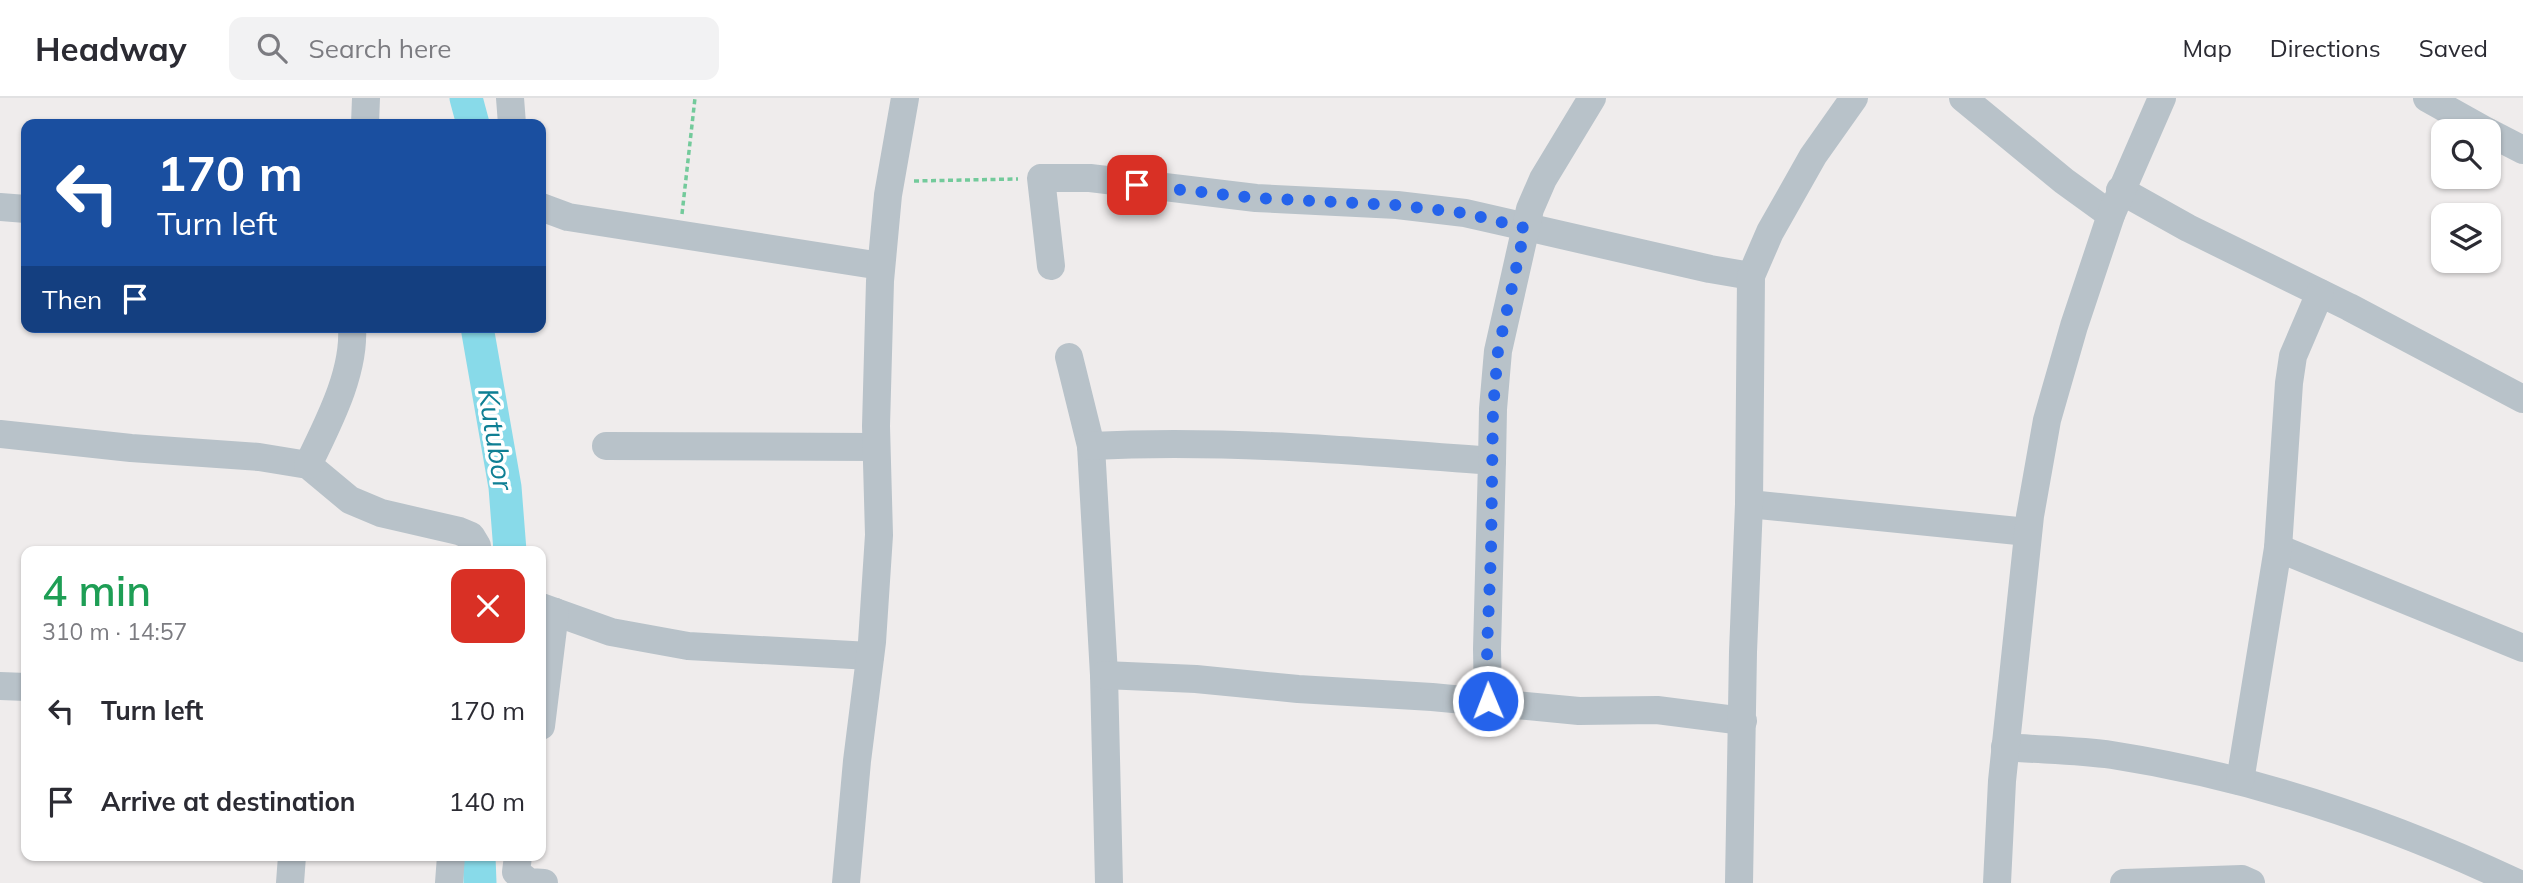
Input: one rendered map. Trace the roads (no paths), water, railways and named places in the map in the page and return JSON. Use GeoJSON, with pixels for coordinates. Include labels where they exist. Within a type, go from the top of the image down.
{"type":"FeatureCollection","features":[{"type":"Feature","properties":{"kind":"street"},"geometry":{"type":"LineString","coordinates":[[365,119],[366,98]]}},
{"type":"Feature","properties":{"kind":"street"},"geometry":{"type":"LineString","coordinates":[[510,98],[512,119]]}},
{"type":"Feature","properties":{"kind":"street"},"geometry":{"type":"LineString","coordinates":[[846,883],[870,656],[879,534],[876,447],[881,267],[891,181],[905,98]]}},
{"type":"Feature","properties":{"kind":"street"},"geometry":{"type":"LineString","coordinates":[[1488,701],[1493,409],[1498,351],[1530,209],[1543,178],[1592,98]]}},
{"type":"Feature","properties":{"kind":"street"},"geometry":{"type":"LineString","coordinates":[[1739,883],[1749,504],[1751,275],[1770,233],[1813,156],[1854,98]]}},
{"type":"Feature","properties":{"kind":"street"},"geometry":{"type":"LineString","coordinates":[[1964,98],[2021,147],[2115,203],[2188,228],[2320,293],[2523,399]]}},
{"type":"Feature","properties":{"kind":"street"},"geometry":{"type":"LineString","coordinates":[[1997,883],[2006,747],[2028,533],[2046,420],[2115,203],[2162,98]]}},
{"type":"Feature","properties":{"kind":"street"},"geometry":{"type":"LineString","coordinates":[[2427,98],[2464,119]]}},
{"type":"Feature","properties":{"kind":"street"},"geometry":{"type":"LineString","coordinates":[[2501,139],[2523,150]]}},
{"type":"Feature","properties":{"kind":"street"},"geometry":{"type":"LineString","coordinates":[[1051,266],[1041,178],[1090,178],[1244,197],[1396,205],[1465,213],[1710,269],[1751,275]]}},
{"type":"Feature","properties":{"kind":"street"},"geometry":{"type":"LineString","coordinates":[[0,207],[21,209]]}},
{"type":"Feature","properties":{"kind":"street"},"geometry":{"type":"LineString","coordinates":[[546,209],[568,217],[881,267]]}},
{"type":"Feature","properties":{"kind":"street"},"geometry":{"type":"LineString","coordinates":[[2240,781],[2278,548],[2293,356],[2320,293]]}},
{"type":"Feature","properties":{"kind":"street"},"geometry":{"type":"LineString","coordinates":[[308,465],[335,410],[343,385],[353,333]]}},
{"type":"Feature","properties":{"kind":"street"},"geometry":{"type":"LineString","coordinates":[[1069,357],[1091,446],[1104,675],[1109,883]]}},
{"type":"Feature","properties":{"kind":"street"},"geometry":{"type":"LineString","coordinates":[[0,434],[131,448],[259,457],[308,465],[350,500],[381,513],[459,531],[471,536],[477,546]]}},
{"type":"Feature","properties":{"kind":"street"},"geometry":{"type":"LineString","coordinates":[[1091,446],[1209,444],[1492,461]]}},
{"type":"Feature","properties":{"kind":"street"},"geometry":{"type":"LineString","coordinates":[[606,446],[876,447]]}},
{"type":"Feature","properties":{"kind":"street"},"geometry":{"type":"LineString","coordinates":[[1749,504],[2028,533]]}},
{"type":"Feature","properties":{"kind":"street"},"geometry":{"type":"LineString","coordinates":[[2278,548],[2523,648]]}},
{"type":"Feature","properties":{"kind":"street"},"geometry":{"type":"LineString","coordinates":[[546,643],[548,610],[611,632],[688,646],[870,656]]}},
{"type":"Feature","properties":{"kind":"street"},"geometry":{"type":"LineString","coordinates":[[1104,675],[1196,679],[1298,689],[1488,701],[1579,711],[1657,710],[1743,721]]}},
{"type":"Feature","properties":{"kind":"street"},"geometry":{"type":"LineString","coordinates":[[0,686],[21,687]]}},
{"type":"Feature","properties":{"kind":"street"},"geometry":{"type":"LineString","coordinates":[[2006,747],[2109,755],[2209,773],[2298,796],[2385,827],[2517,883]]}},
{"type":"Feature","properties":{"kind":"street"},"geometry":{"type":"LineString","coordinates":[[290,883],[292,861]]}},
{"type":"Feature","properties":{"kind":"street"},"geometry":{"type":"LineString","coordinates":[[449,883],[451,861]]}},
{"type":"Feature","properties":{"kind":"street"},"geometry":{"type":"LineString","coordinates":[[518,861],[516,872],[529,882],[544,883]]}},
{"type":"Feature","properties":{"kind":"street"},"geometry":{"type":"LineString","coordinates":[[2124,883],[2242,879],[2251,883]]}},
{"type":"Feature","properties":{"kind":"waterway","name":"Kutubor"},"geometry":{"type":"LineString","coordinates":[[466,98],[472,119]]}},
{"type":"Feature","properties":{"kind":"waterway","name":"Kutubor"},"geometry":{"type":"LineString","coordinates":[[478,333],[505,487],[510,546]]}},
{"type":"Feature","properties":{"kind":"waterway","name":"Kutubor"},"geometry":{"type":"LineString","coordinates":[[479,861],[480,883]]}}]}
